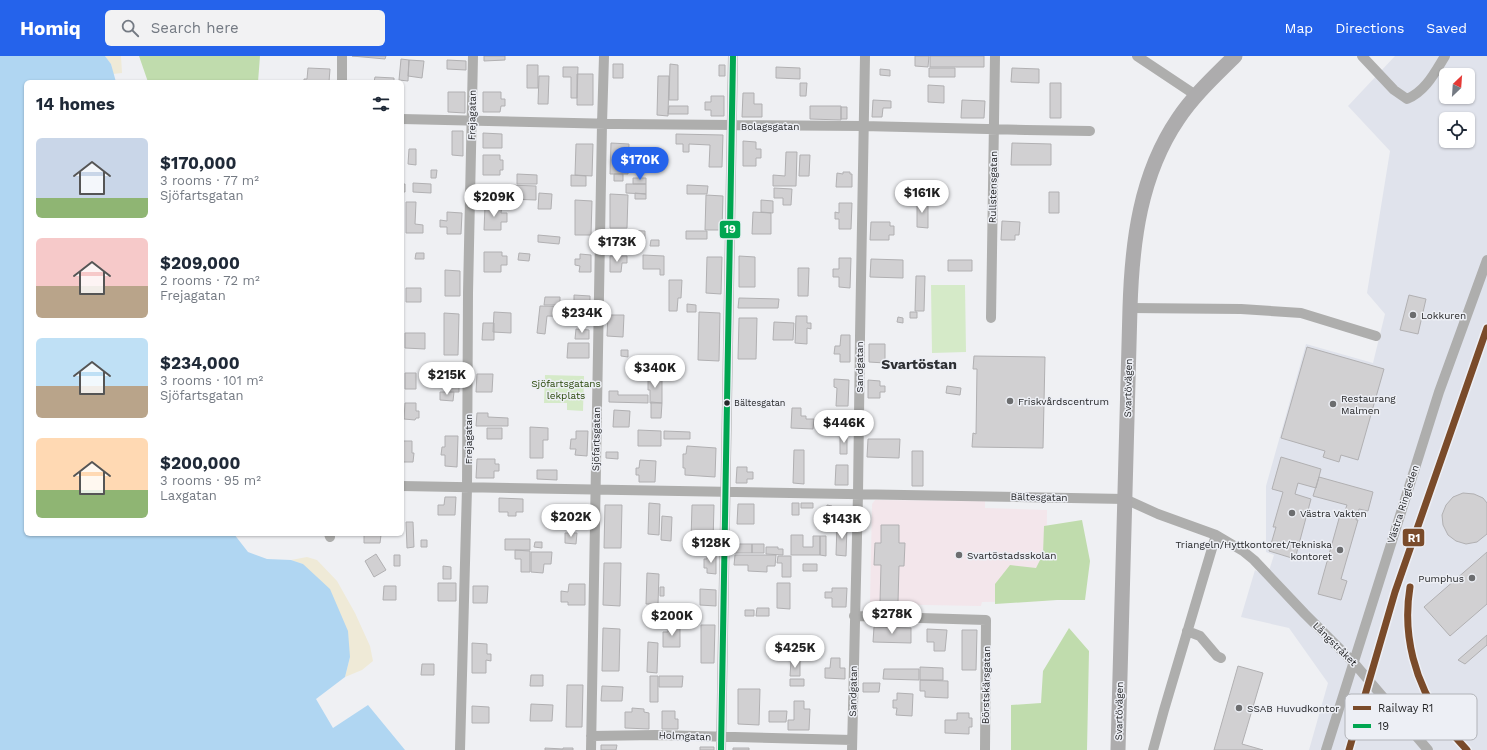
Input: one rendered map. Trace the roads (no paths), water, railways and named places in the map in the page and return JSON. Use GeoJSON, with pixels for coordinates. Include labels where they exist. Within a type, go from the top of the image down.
{"type":"FeatureCollection","features":[{"type":"Feature","properties":{"kind":"main road","name":"Svartövägen"},"geometry":{"type":"LineString","coordinates":[[1118,750],[1130,308],[1133,246],[1138,216],[1154,166],[1166,140],[1178,120],[1210,80],[1235,56]]}},
{"type":"Feature","properties":{"kind":"street"},"geometry":{"type":"LineString","coordinates":[[342,56],[342,80]]}},
{"type":"Feature","properties":{"kind":"street","name":"Frejagatan"},"geometry":{"type":"LineString","coordinates":[[460,750],[467,488],[468,285],[473,56]]}},
{"type":"Feature","properties":{"kind":"street","name":"Sjöfartsgatan"},"geometry":{"type":"LineString","coordinates":[[591,750],[604,56]]}},
{"type":"Feature","properties":{"kind":"street"},"geometry":{"type":"LineString","coordinates":[[722,750],[733,56]]}},
{"type":"Feature","properties":{"kind":"street","name":"Sandgatan"},"geometry":{"type":"LineString","coordinates":[[852,745],[858,494],[865,56]]}},
{"type":"Feature","properties":{"kind":"street","name":"Rullstensgatan"},"geometry":{"type":"LineString","coordinates":[[991,318],[995,56]]}},
{"type":"Feature","properties":{"kind":"street"},"geometry":{"type":"LineString","coordinates":[[1137,56],[1197,96]]}},
{"type":"Feature","properties":{"kind":"street"},"geometry":{"type":"LineString","coordinates":[[1362,56],[1394,90],[1407,99],[1418,93],[1429,82],[1445,56]]}},
{"type":"Feature","properties":{"kind":"street","name":"Bolagsgatan"},"geometry":{"type":"LineString","coordinates":[[404,119],[602,124],[863,126],[1090,131]]}},
{"type":"Feature","properties":{"kind":"street","name":"Västra Ringleden"},"geometry":{"type":"LineString","coordinates":[[1326,750],[1439,392],[1487,260]]}},
{"type":"Feature","properties":{"kind":"street"},"geometry":{"type":"LineString","coordinates":[[1130,308],[1241,309],[1301,313],[1376,336]]}},
{"type":"Feature","properties":{"kind":"street","name":"Bältesgatan"},"geometry":{"type":"LineString","coordinates":[[404,486],[1125,499],[1158,514],[1216,535],[1243,551],[1254,560]]}},
{"type":"Feature","properties":{"kind":"street"},"geometry":{"type":"LineString","coordinates":[[1153,750],[1216,535]]}},
{"type":"Feature","properties":{"kind":"street","name":"Långstråket"},"geometry":{"type":"LineString","coordinates":[[1254,560],[1354,663],[1380,694]]}},
{"type":"Feature","properties":{"kind":"street","name":"Börstskärsgatan"},"geometry":{"type":"LineString","coordinates":[[854,616],[986,620],[985,750]]}},
{"type":"Feature","properties":{"kind":"street"},"geometry":{"type":"LineString","coordinates":[[1187,631],[1200,636],[1217,656],[1221,658]]}},
{"type":"Feature","properties":{"kind":"street","name":"Holmgatan"},"geometry":{"type":"LineString","coordinates":[[591,736],[722,738],[852,745]]}},
{"type":"Feature","properties":{"kind":"street","name":"Långstråket"},"geometry":{"type":"LineString","coordinates":[[1419,740],[1428,750]]}},
{"type":"Feature","properties":{"kind":"water"},"geometry":{"type":"Polygon","coordinates":[[[0,56],[105,56],[111,64],[115,80],[24,80],[24,536],[236,536],[248,552],[267,559],[291,560],[303,564],[330,589],[348,631],[350,657],[345,677],[316,699],[333,728],[368,705],[405,750],[0,750],[0,56]]]}},
{"type":"Feature","properties":{"kind":"rail line","name":"R1"},"geometry":{"type":"LineString","coordinates":[[1365,694],[1395,592],[1487,328]]}},
{"type":"Feature","properties":{"kind":"rail line","name":"R1"},"geometry":{"type":"LineString","coordinates":[[1410,587],[1408,605],[1410,641],[1418,675],[1426,694]]}},
{"type":"Feature","properties":{"kind":"rail line","name":"R1"},"geometry":{"type":"LineString","coordinates":[[1349,750],[1352,740]]}},
{"type":"Feature","properties":{"kind":"rail line","name":"R1"},"geometry":{"type":"LineString","coordinates":[[1458,740],[1467,750]]}},
{"type":"Feature","properties":{"kind":"place","name":"Lokkuren"},"geometry":{"type":"Point","coordinates":[1413,315]}},
{"type":"Feature","properties":{"kind":"place","name":"Friskvårdscentrum"},"geometry":{"type":"Point","coordinates":[1010,401]}},
{"type":"Feature","properties":{"kind":"place","name":"Bältesgatan"},"geometry":{"type":"Point","coordinates":[727,403]}},
{"type":"Feature","properties":{"kind":"place","name":"Restaurang Malmen"},"geometry":{"type":"Point","coordinates":[1333,404]}},
{"type":"Feature","properties":{"kind":"place","name":"Västra Vakten"},"geometry":{"type":"Point","coordinates":[1292,513]}},
{"type":"Feature","properties":{"kind":"place","name":"Triangeln/Hyttkontoret/Tekniska kontoret"},"geometry":{"type":"Point","coordinates":[1340,550]}},
{"type":"Feature","properties":{"kind":"place","name":"Svartöstadsskolan"},"geometry":{"type":"Point","coordinates":[959,555]}},
{"type":"Feature","properties":{"kind":"place","name":"Pumphus"},"geometry":{"type":"Point","coordinates":[1472,578]}},
{"type":"Feature","properties":{"kind":"place","name":"SSAB Huvudkontor"},"geometry":{"type":"Point","coordinates":[1239,708]}},
{"type":"Feature","properties":{"kind":"district","name":"Svartöstan"},"geometry":{"type":"Point","coordinates":[919,364]}},
{"type":"Feature","properties":{"kind":"park label","name":"Sjöfartsgatans lekplats"},"geometry":{"type":"Point","coordinates":[566,388]}}]}
